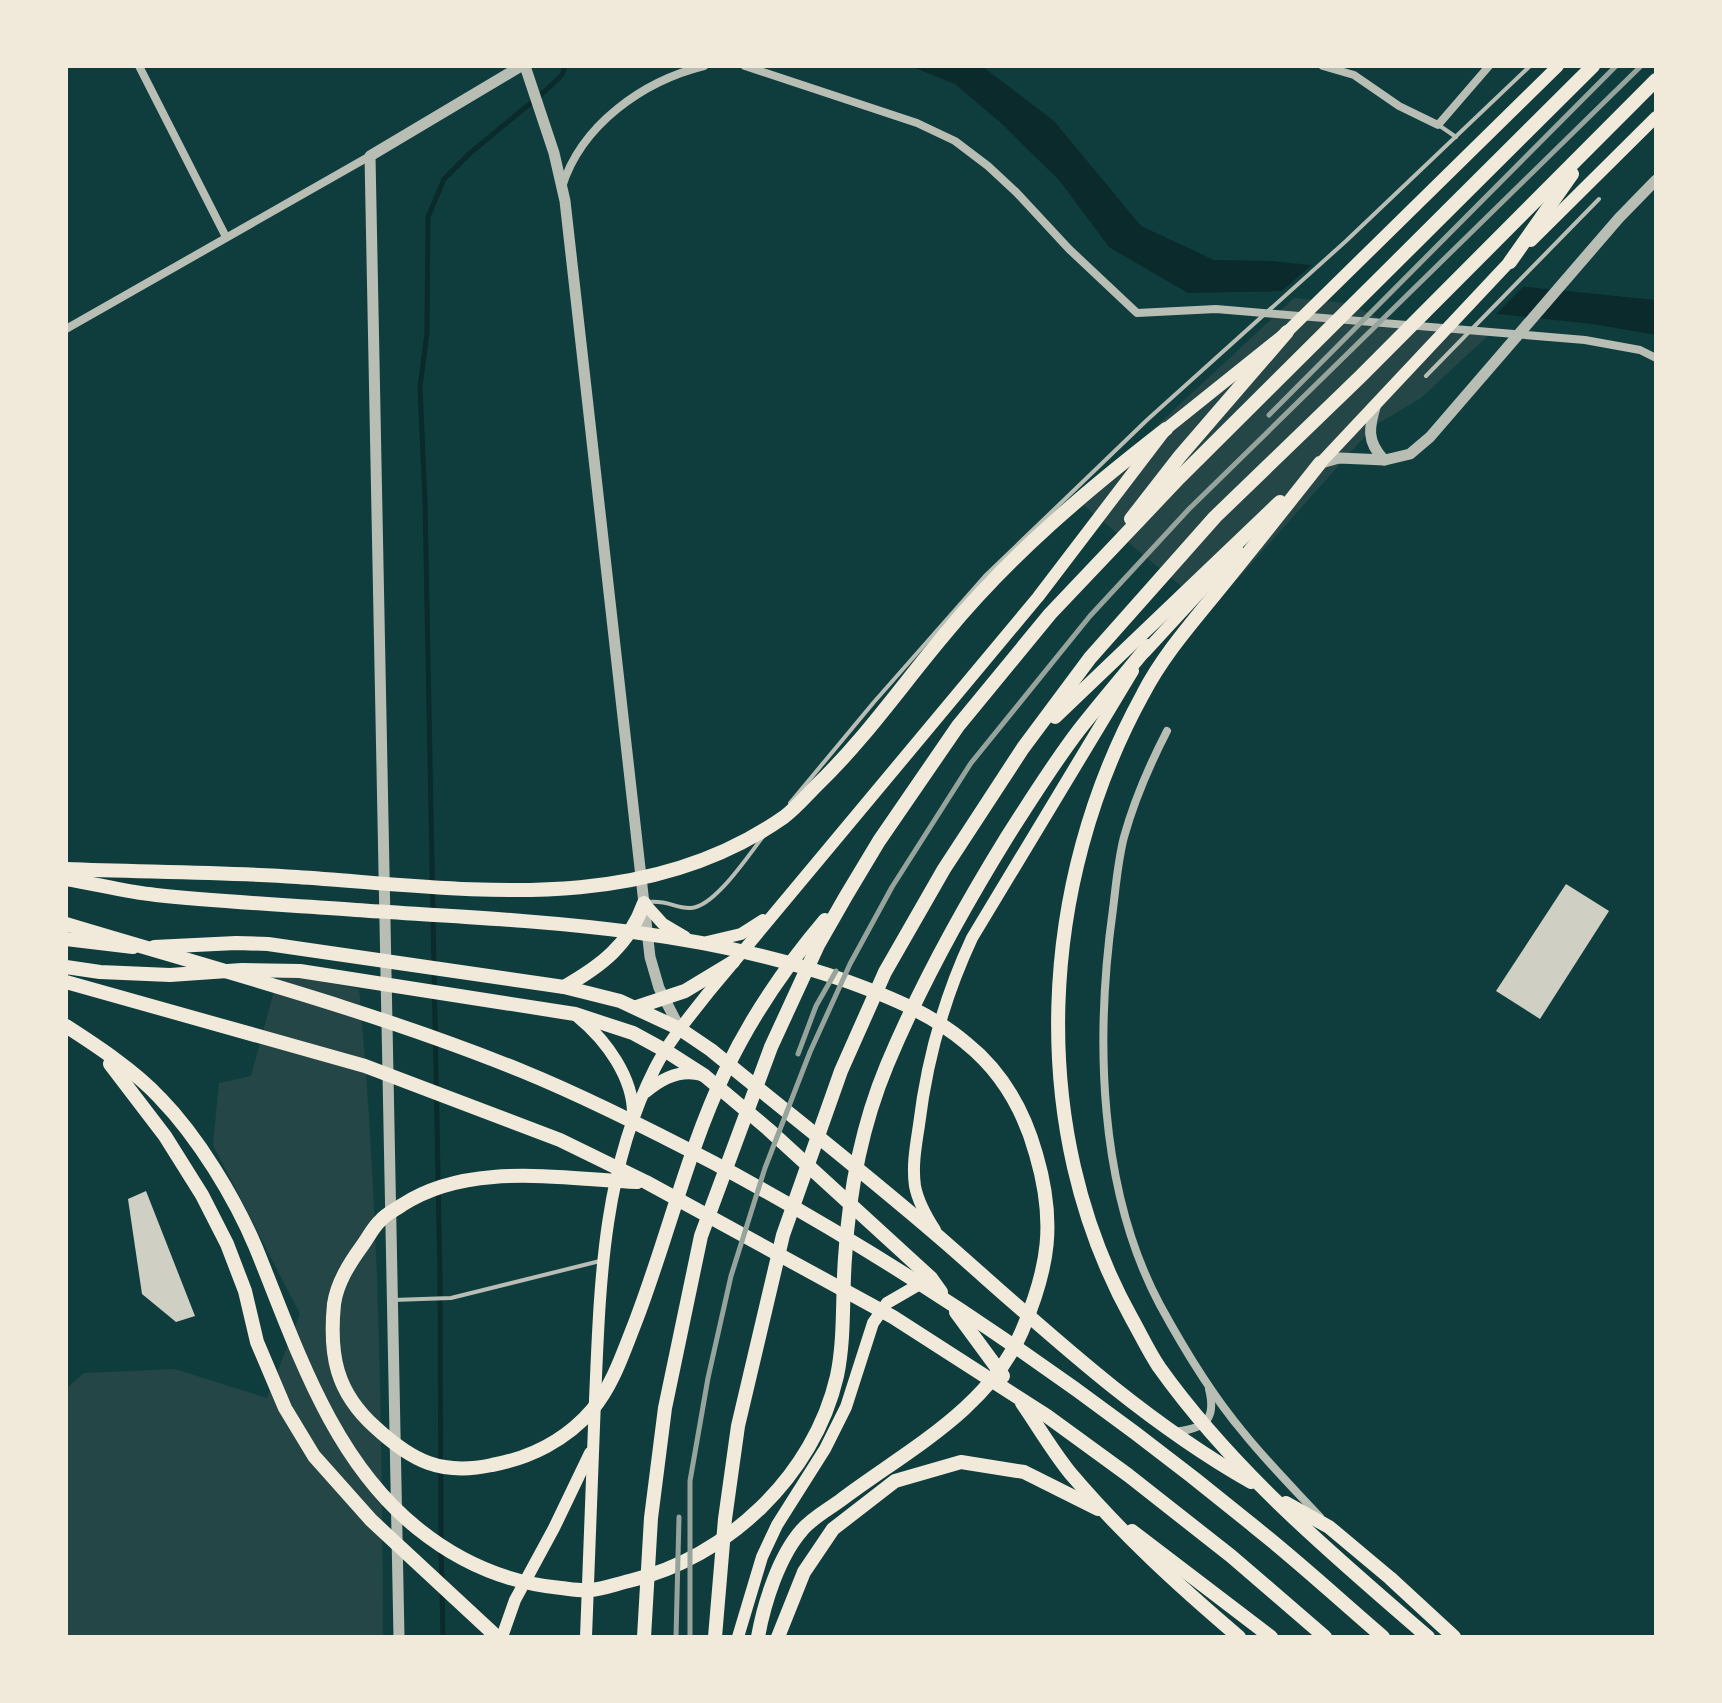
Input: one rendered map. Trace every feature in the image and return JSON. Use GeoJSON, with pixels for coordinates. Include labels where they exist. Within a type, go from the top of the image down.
{"type":"FeatureCollection","features":[{"type":"Feature","properties":{"kind":"main road"},"geometry":{"type":"LineString","coordinates":[[66,869],[553,890],[618,884],[675,872],[731,848],[786,816],[851,753],[946,632],[1012,559],[1080,496],[1287,332],[1558,66]]}},
{"type":"Feature","properties":{"kind":"main road"},"geometry":{"type":"LineString","coordinates":[[644,1637],[651,1518],[665,1408],[701,1236],[771,1047],[818,945],[879,841],[958,726],[1050,614],[1110,549],[1593,66]]}},
{"type":"Feature","properties":{"kind":"main road"},"geometry":{"type":"LineString","coordinates":[[715,1637],[725,1519],[738,1426],[783,1235],[829,1103],[885,972],[944,869],[1023,748],[1090,658],[1215,517],[1361,376],[1656,80]]}},
{"type":"Feature","properties":{"kind":"main road"},"geometry":{"type":"LineString","coordinates":[[66,1026],[159,1096],[195,1142],[225,1189],[255,1246],[290,1334],[342,1441],[374,1488],[417,1528],[468,1563],[529,1585],[589,1591],[639,1579],[681,1564],[725,1540],[790,1473],[814,1438],[829,1407],[838,1371],[850,1207],[865,1132],[887,1063],[972,895],[1037,790],[1077,732],[1148,646],[1510,262],[1656,117]]}},
{"type":"Feature","properties":{"kind":"main road"},"geometry":{"type":"LineString","coordinates":[[1510,262],[1596,140]]}},
{"type":"Feature","properties":{"kind":"main road"},"geometry":{"type":"LineString","coordinates":[[1110,549],[1145,497],[1287,332]]}},
{"type":"Feature","properties":{"kind":"main road"},"geometry":{"type":"LineString","coordinates":[[586,1637],[602,1260],[615,1177],[644,1094],[680,1029],[1038,597],[1166,429]]}},
{"type":"Feature","properties":{"kind":"main road"},"geometry":{"type":"LineString","coordinates":[[1023,748],[1320,463]]}},
{"type":"Feature","properties":{"kind":"main road"},"geometry":{"type":"LineString","coordinates":[[1320,463],[1169,652],[1119,739],[1080,848],[1064,924],[1057,1026],[1059,1074],[1074,1162],[1093,1233],[1114,1287],[1158,1365],[1221,1443],[1263,1488],[1428,1637]]}},
{"type":"Feature","properties":{"kind":"main road"},"geometry":{"type":"LineString","coordinates":[[938,1236],[924,1212],[916,1189],[914,1165],[924,1085],[950,984],[972,938],[1148,646]]}},
{"type":"Feature","properties":{"kind":"main road"},"geometry":{"type":"LineString","coordinates":[[66,879],[153,895],[551,923],[730,948],[816,970],[889,996],[926,1015],[966,1043],[995,1071],[1022,1114],[1047,1191],[1049,1240],[1038,1291],[1019,1338],[991,1382],[949,1422],[802,1529],[775,1577],[762,1614],[758,1637]]}},
{"type":"Feature","properties":{"kind":"main road"},"geometry":{"type":"LineString","coordinates":[[646,1182],[517,1177],[458,1180],[413,1198],[381,1219],[336,1289],[331,1334],[338,1378],[362,1416],[395,1446],[434,1467],[472,1469],[520,1460],[556,1442],[592,1411],[614,1376],[658,1264],[695,1146],[724,1073],[746,1031],[803,946],[846,896]]}},
{"type":"Feature","properties":{"kind":"main road"},"geometry":{"type":"LineString","coordinates":[[564,987],[607,960],[625,942],[638,922],[644,903],[673,932],[706,942],[741,934],[763,921],[783,902]]}},
{"type":"Feature","properties":{"kind":"main road"},"geometry":{"type":"LineString","coordinates":[[66,924],[382,1018],[524,1072],[642,1125],[773,1195],[899,1269],[1017,1348],[1257,1528],[1383,1637]]}},
{"type":"Feature","properties":{"kind":"main road"},"geometry":{"type":"LineString","coordinates":[[66,939],[130,947],[236,943],[298,947],[541,982],[637,1007],[680,1029],[711,1050],[1171,1432],[1329,1527],[1454,1637]]}},
{"type":"Feature","properties":{"kind":"main road"},"geometry":{"type":"LineString","coordinates":[[637,1007],[695,986],[733,962]]}},
{"type":"Feature","properties":{"kind":"main road"},"geometry":{"type":"LineString","coordinates":[[66,967],[157,975],[242,970],[300,971],[575,1014],[626,1030],[666,1051],[705,1076],[828,1182],[931,1278],[986,1350],[1069,1471],[1125,1535],[1239,1637]]}},
{"type":"Feature","properties":{"kind":"main road"},"geometry":{"type":"LineString","coordinates":[[66,982],[365,1066],[560,1140],[646,1182],[893,1317],[1047,1416],[1220,1547],[1325,1637]]}},
{"type":"Feature","properties":{"kind":"main road"},"geometry":{"type":"LineString","coordinates":[[575,1014],[603,1042],[619,1067],[631,1094],[633,1121]]}},
{"type":"Feature","properties":{"kind":"main road"},"geometry":{"type":"LineString","coordinates":[[95,1045],[165,1136],[202,1195],[227,1244],[245,1291],[257,1342],[285,1408],[314,1456],[371,1520],[500,1637],[515,1600],[594,1446]]}},
{"type":"Feature","properties":{"kind":"main road"},"geometry":{"type":"LineString","coordinates":[[644,1094],[658,1082],[676,1075],[695,1073],[705,1076]]}},
{"type":"Feature","properties":{"kind":"main road"},"geometry":{"type":"LineString","coordinates":[[738,1637],[762,1557],[777,1525],[825,1449],[846,1407],[873,1323],[887,1303],[931,1278]]}},
{"type":"Feature","properties":{"kind":"main road"},"geometry":{"type":"LineString","coordinates":[[778,1637],[804,1572],[833,1529],[895,1481],[961,1462],[1024,1472],[1112,1515],[1271,1637]]}},
{"type":"Feature","properties":{"kind":"street"},"geometry":{"type":"LineString","coordinates":[[139,66],[226,237]]}},
{"type":"Feature","properties":{"kind":"street"},"geometry":{"type":"LineString","coordinates":[[66,329],[523,66],[532,83],[554,153],[569,226],[650,957],[664,999],[680,1029]]}},
{"type":"Feature","properties":{"kind":"street"},"geometry":{"type":"LineString","coordinates":[[562,187],[569,166],[580,148],[612,114],[647,89],[687,68],[704,66]]}},
{"type":"Feature","properties":{"kind":"street"},"geometry":{"type":"LineString","coordinates":[[745,66],[917,123],[955,141],[1016,192],[1069,249],[1137,313],[1231,310],[1585,340],[1640,350],[1656,358]]}},
{"type":"Feature","properties":{"kind":"street"},"geometry":{"type":"LineString","coordinates":[[1323,66],[1354,75],[1399,106],[1438,125],[1489,66]]}},
{"type":"Feature","properties":{"kind":"street"},"geometry":{"type":"LineString","coordinates":[[370,156],[399,1299],[399,1637]]}},
{"type":"Feature","properties":{"kind":"street"},"geometry":{"type":"LineString","coordinates":[[1320,463],[1339,458],[1385,460],[1410,454],[1430,437],[1619,218],[1656,180]]}},
{"type":"Feature","properties":{"kind":"street"},"geometry":{"type":"LineString","coordinates":[[1376,404],[1368,428],[1373,448],[1385,460]]}},
{"type":"Feature","properties":{"kind":"street"},"geometry":{"type":"LineString","coordinates":[[1167,731],[1152,760],[1124,838],[1105,963],[1103,1064],[1111,1149],[1126,1222],[1159,1303],[1208,1384],[1242,1431],[1329,1527]]}},
{"type":"Feature","properties":{"kind":"street"},"geometry":{"type":"LineString","coordinates":[[1171,1432],[1196,1428],[1209,1419],[1213,1411],[1208,1384]]}},
{"type":"Feature","properties":{"kind":"lane"},"geometry":{"type":"LineString","coordinates":[[644,903],[664,900],[687,909],[701,907],[713,897],[874,702],[985,576],[1147,420],[1392,198],[1530,66]]}},
{"type":"Feature","properties":{"kind":"lane"},"geometry":{"type":"LineString","coordinates":[[1438,125],[1456,138]]}},
{"type":"Feature","properties":{"kind":"lane"},"geometry":{"type":"LineString","coordinates":[[1426,376],[1599,199]]}},
{"type":"Feature","properties":{"kind":"lane"},"geometry":{"type":"LineString","coordinates":[[399,1299],[451,1298],[602,1260]]}},
{"type":"Feature","properties":{"kind":"shaded area"},"geometry":{"type":"Polygon","coordinates":[[[910,66],[982,66],[1054,121],[1141,226],[1214,260],[1271,261],[1656,300],[1656,335],[1593,324],[1281,291],[1188,293],[1109,247],[1059,180],[1001,123],[955,84],[910,66]]]}},
{"type":"Feature","properties":{"kind":"shaded area"},"geometry":{"type":"Polygon","coordinates":[[[1309,284],[1380,319],[1429,329],[1492,332],[1421,398],[1374,426],[1210,610],[1077,500],[1309,284]]]}},
{"type":"Feature","properties":{"kind":"shaded area"},"geometry":{"type":"Polygon","coordinates":[[[279,973],[359,989],[371,1150],[378,1312],[383,1637],[66,1637],[66,1389],[84,1373],[175,1369],[267,1398],[300,1314],[213,1145],[219,1083],[251,1076],[279,973]]]}},
{"type":"Feature","properties":{"kind":"pier"},"geometry":{"type":"Polygon","coordinates":[[[1316,261],[1527,283],[1492,318],[1276,296],[1316,261]]]}},
{"type":"Feature","properties":{"kind":"building"},"geometry":{"type":"Polygon","coordinates":[[[1566,884],[1609,911],[1540,1019],[1496,991],[1566,884]]]}},
{"type":"Feature","properties":{"kind":"building"},"geometry":{"type":"Polygon","coordinates":[[[146,1191],[195,1316],[176,1322],[142,1294],[128,1199],[146,1191]]]}},
{"type":"Feature","properties":{"kind":"waterway"},"geometry":{"type":"LineString","coordinates":[[441,1540],[440,1279],[425,501],[420,387],[427,333],[428,217],[444,179],[469,154],[544,92],[562,75],[565,66]]}},
{"type":"Feature","properties":{"kind":"waterway"},"geometry":{"type":"LineString","coordinates":[[441,1550],[442,1580]]}},
{"type":"Feature","properties":{"kind":"waterway"},"geometry":{"type":"LineString","coordinates":[[442,1590],[443,1637]]}},
{"type":"Feature","properties":{"kind":"railway"},"geometry":{"type":"LineString","coordinates":[[1269,415],[1616,66]]}},
{"type":"Feature","properties":{"kind":"railway"},"geometry":{"type":"LineString","coordinates":[[690,1637],[690,1481],[708,1378],[731,1276],[765,1168],[810,1052],[850,964],[892,887],[971,763],[1090,616],[1189,509],[1641,66]]}},
{"type":"Feature","properties":{"kind":"railway"},"geometry":{"type":"LineString","coordinates":[[798,1054],[816,1006],[836,971]]}},
{"type":"Feature","properties":{"kind":"railway"},"geometry":{"type":"LineString","coordinates":[[676,1637],[679,1517]]}}]}
